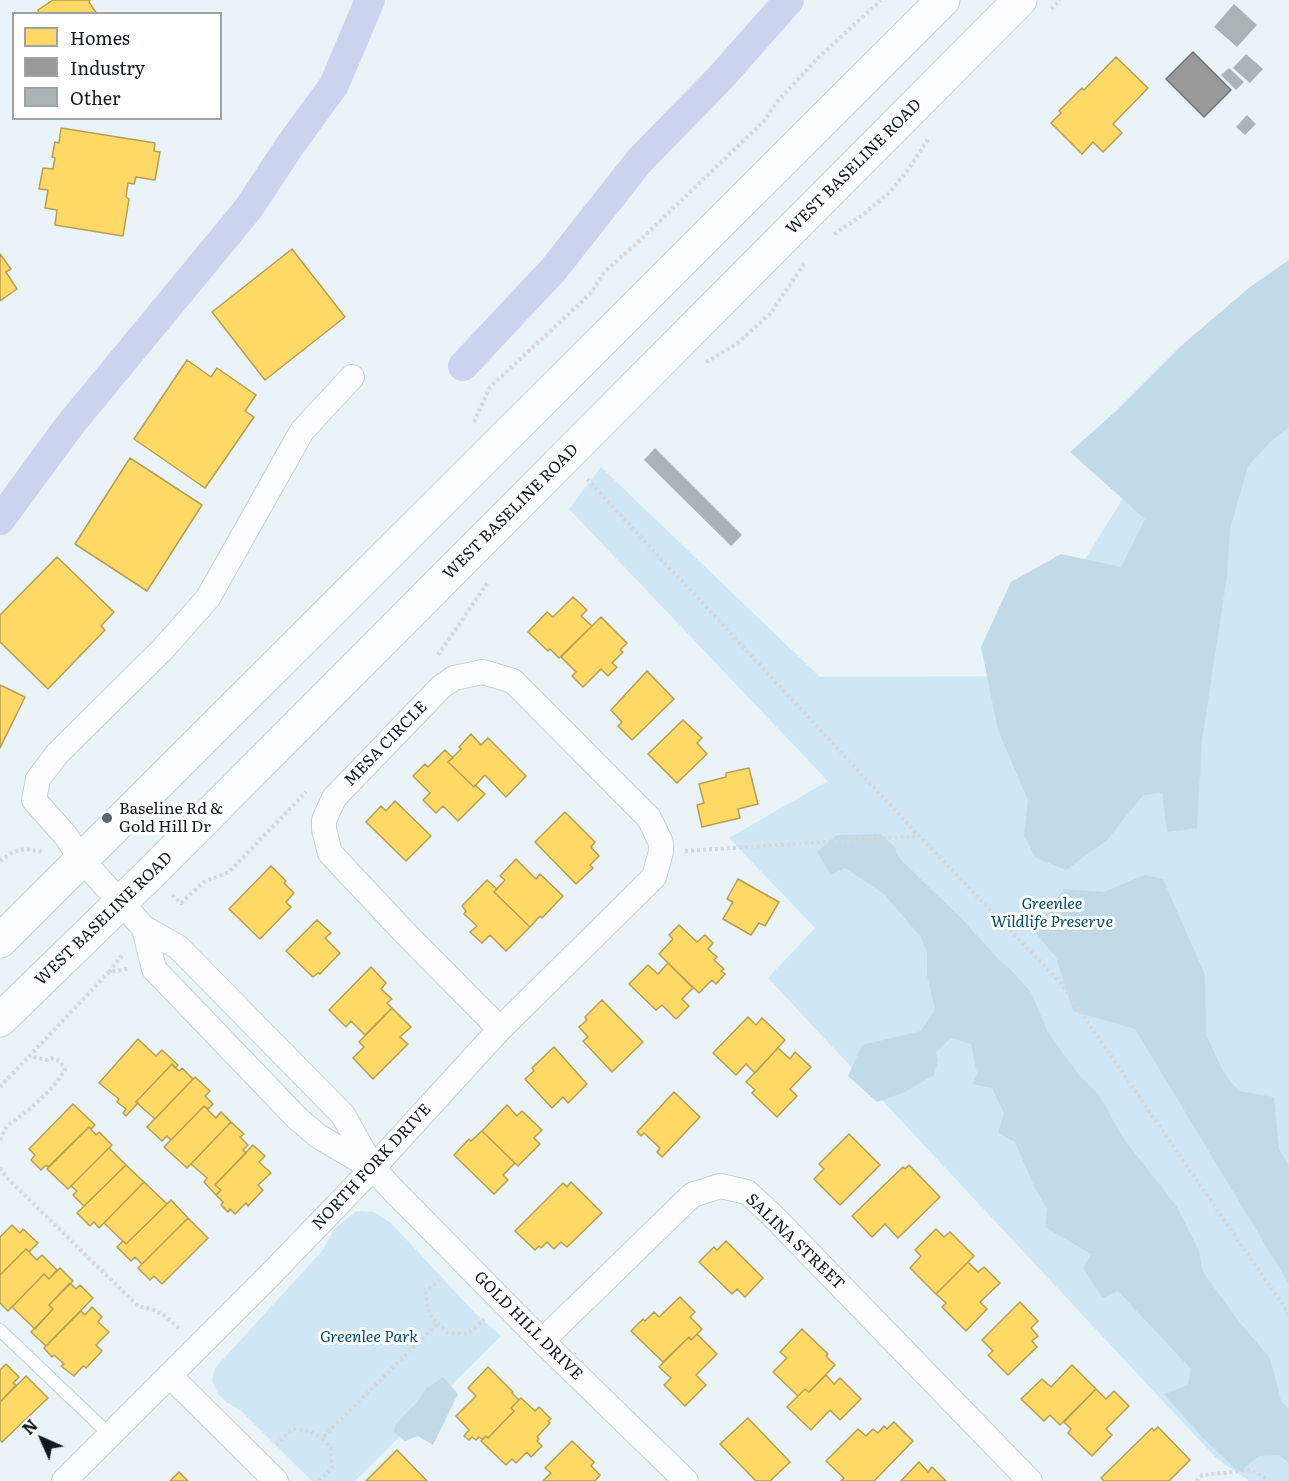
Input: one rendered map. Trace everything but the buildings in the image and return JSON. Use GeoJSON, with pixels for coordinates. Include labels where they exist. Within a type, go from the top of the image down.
{"type":"FeatureCollection","features":[{"type":"Feature","properties":{"kind":"main road"},"geometry":{"type":"LineString","coordinates":[[0,941],[73,848],[943,0]]}},
{"type":"Feature","properties":{"kind":"main road","name":"WEST BASELINE ROAD"},"geometry":{"type":"LineString","coordinates":[[0,1020],[542,481],[1031,8]]}},
{"type":"Feature","properties":{"kind":"street","name":"GOLD HILL DRIVE"},"geometry":{"type":"LineString","coordinates":[[352,377],[302,431],[208,598],[163,649],[57,754],[38,779],[34,800],[144,928],[178,947],[343,1115],[373,1168],[460,1259],[686,1481]]}},
{"type":"Feature","properties":{"kind":"street","name":"MESA CIRCLE"},"geometry":{"type":"LineString","coordinates":[[500,1029],[330,853],[324,819],[334,798],[441,687],[454,678],[483,672],[513,681],[649,818],[661,848]]}},
{"type":"Feature","properties":{"kind":"street","name":"NORTH FORK DRIVE"},"geometry":{"type":"LineString","coordinates":[[64,1481],[199,1347],[373,1168],[500,1029],[654,876],[661,848]]}},
{"type":"Feature","properties":{"kind":"street","name":"GOLD HILL DRIVE"},"geometry":{"type":"LineString","coordinates":[[144,928],[154,969],[297,1118],[318,1136],[373,1168]]}},
{"type":"Feature","properties":{"kind":"street","name":"SALINA STREET"},"geometry":{"type":"LineString","coordinates":[[542,1341],[692,1196],[720,1186],[747,1192],[1030,1481]]}},
{"type":"Feature","properties":{"kind":"street"},"geometry":{"type":"LineString","coordinates":[[170,1376],[276,1481]]}},
{"type":"Feature","properties":{"kind":"lane"},"geometry":{"type":"LineString","coordinates":[[0,1330],[111,1436]]}},
{"type":"Feature","properties":{"kind":"path"},"geometry":{"type":"LineString","coordinates":[[466,430],[474,422],[490,387],[590,294],[605,271],[765,120],[776,103],[819,57],[882,0]]}},
{"type":"Feature","properties":{"kind":"path"},"geometry":{"type":"LineString","coordinates":[[1031,8],[1060,0]]}},
{"type":"Feature","properties":{"kind":"path"},"geometry":{"type":"LineString","coordinates":[[827,239],[864,214],[890,192],[932,133]]}},
{"type":"Feature","properties":{"kind":"path"},"geometry":{"type":"LineString","coordinates":[[697,368],[735,345],[770,314],[810,257]]}},
{"type":"Feature","properties":{"kind":"path"},"geometry":{"type":"LineString","coordinates":[[591,470],[585,477],[601,495],[919,836],[1060,982],[1289,1314]]}},
{"type":"Feature","properties":{"kind":"path"},"geometry":{"type":"LineString","coordinates":[[435,657],[443,649],[489,581]]}},
{"type":"Feature","properties":{"kind":"path"},"geometry":{"type":"LineString","coordinates":[[173,894],[182,903],[204,882],[229,872],[308,789]]}},
{"type":"Feature","properties":{"kind":"path"},"geometry":{"type":"LineString","coordinates":[[661,848],[919,836]]}},
{"type":"Feature","properties":{"kind":"path"},"geometry":{"type":"LineString","coordinates":[[0,861],[13,852],[25,849],[46,853],[73,848]]}},
{"type":"Feature","properties":{"kind":"path"},"geometry":{"type":"LineString","coordinates":[[0,1087],[109,972],[131,969]]}},
{"type":"Feature","properties":{"kind":"path"},"geometry":{"type":"LineString","coordinates":[[0,1140],[8,1126],[54,1086],[65,1070],[60,1062],[51,1058],[47,1060],[28,1056]]}},
{"type":"Feature","properties":{"kind":"path"},"geometry":{"type":"LineString","coordinates":[[0,1168],[6,1177],[138,1306],[152,1309],[165,1316],[199,1347]]}},
{"type":"Feature","properties":{"kind":"path"},"geometry":{"type":"LineString","coordinates":[[460,1259],[426,1293],[429,1314],[437,1324],[448,1333],[467,1334],[503,1302]]}},
{"type":"Feature","properties":{"kind":"path"},"geometry":{"type":"LineString","coordinates":[[322,1438],[437,1324]]}},
{"type":"Feature","properties":{"kind":"path"},"geometry":{"type":"LineString","coordinates":[[258,1463],[292,1429],[309,1431],[322,1438],[331,1449],[332,1468],[319,1481]]}},
{"type":"Feature","properties":{"kind":"path"},"geometry":{"type":"LineString","coordinates":[[1196,1481],[1202,1475],[1253,1470],[1269,1481]]}},
{"type":"Feature","properties":{"kind":"green space"},"geometry":{"type":"Polygon","coordinates":[[[1289,260],[1289,427],[1271,441],[1248,466],[1230,529],[1227,576],[1202,740],[1197,828],[1167,832],[1162,793],[1143,795],[1107,840],[1066,870],[1036,858],[1024,836],[1028,800],[998,730],[981,647],[1011,582],[1061,554],[1121,567],[1145,519],[1070,452],[1116,411],[1182,345],[1250,287],[1289,260]]]}},
{"type":"Feature","properties":{"kind":"green space","name":"Greenlee Wildlife Preserve"},"geometry":{"type":"Polygon","coordinates":[[[1289,317],[1289,1481],[1249,1481],[1216,1458],[768,978],[815,928],[729,838],[828,781],[569,509],[601,467],[820,677],[1012,676],[1122,500],[1275,328],[1289,317]]]}},
{"type":"Feature","properties":{"kind":"green space"},"geometry":{"type":"Polygon","coordinates":[[[880,834],[896,848],[896,853],[903,862],[961,918],[1031,992],[1048,1033],[1079,1075],[1099,1095],[1123,1138],[1177,1207],[1199,1251],[1203,1272],[1239,1322],[1270,1358],[1281,1401],[1289,1409],[1289,1463],[1279,1455],[1259,1456],[1239,1472],[1204,1439],[1164,1394],[1188,1385],[1191,1369],[1118,1291],[1103,1298],[1083,1268],[1091,1254],[1045,1227],[1047,1209],[1034,1186],[1015,1142],[998,1133],[1004,1113],[992,1088],[972,1084],[977,1073],[971,1044],[951,1038],[936,1052],[938,1060],[934,1075],[905,1092],[877,1102],[848,1076],[862,1045],[921,1031],[935,1010],[927,975],[927,953],[921,937],[884,894],[845,868],[831,875],[817,852],[837,835],[880,834]]]}},
{"type":"Feature","properties":{"kind":"green space"},"geometry":{"type":"Polygon","coordinates":[[[1144,875],[1163,879],[1205,975],[1206,1035],[1225,1075],[1239,1091],[1274,1097],[1279,1149],[1289,1166],[1289,1284],[1135,1029],[1073,1011],[1056,957],[1034,931],[1064,889],[1104,892],[1144,875]]]}},
{"type":"Feature","properties":{"kind":"green space","name":"Greenlee Park"},"geometry":{"type":"Polygon","coordinates":[[[357,1211],[374,1212],[391,1223],[474,1312],[501,1336],[355,1481],[312,1481],[239,1409],[227,1403],[218,1394],[212,1381],[215,1368],[322,1251],[336,1227],[357,1211]]]}},
{"type":"Feature","properties":{"kind":"green space"},"geometry":{"type":"Polygon","coordinates":[[[443,1377],[458,1394],[433,1445],[418,1436],[405,1441],[394,1432],[395,1425],[426,1389],[443,1377]]]}},
{"type":"Feature","properties":{"kind":"waterway"},"geometry":{"type":"LineString","coordinates":[[0,520],[69,426],[248,209],[334,85],[370,0]]}},
{"type":"Feature","properties":{"kind":"waterway"},"geometry":{"type":"LineString","coordinates":[[463,366],[553,270],[640,160],[721,77],[789,0]]}},
{"type":"Feature","properties":{"kind":"place","name":"Baseline Rd & Gold Hill Dr"},"geometry":{"type":"Point","coordinates":[107,818]}}]}
